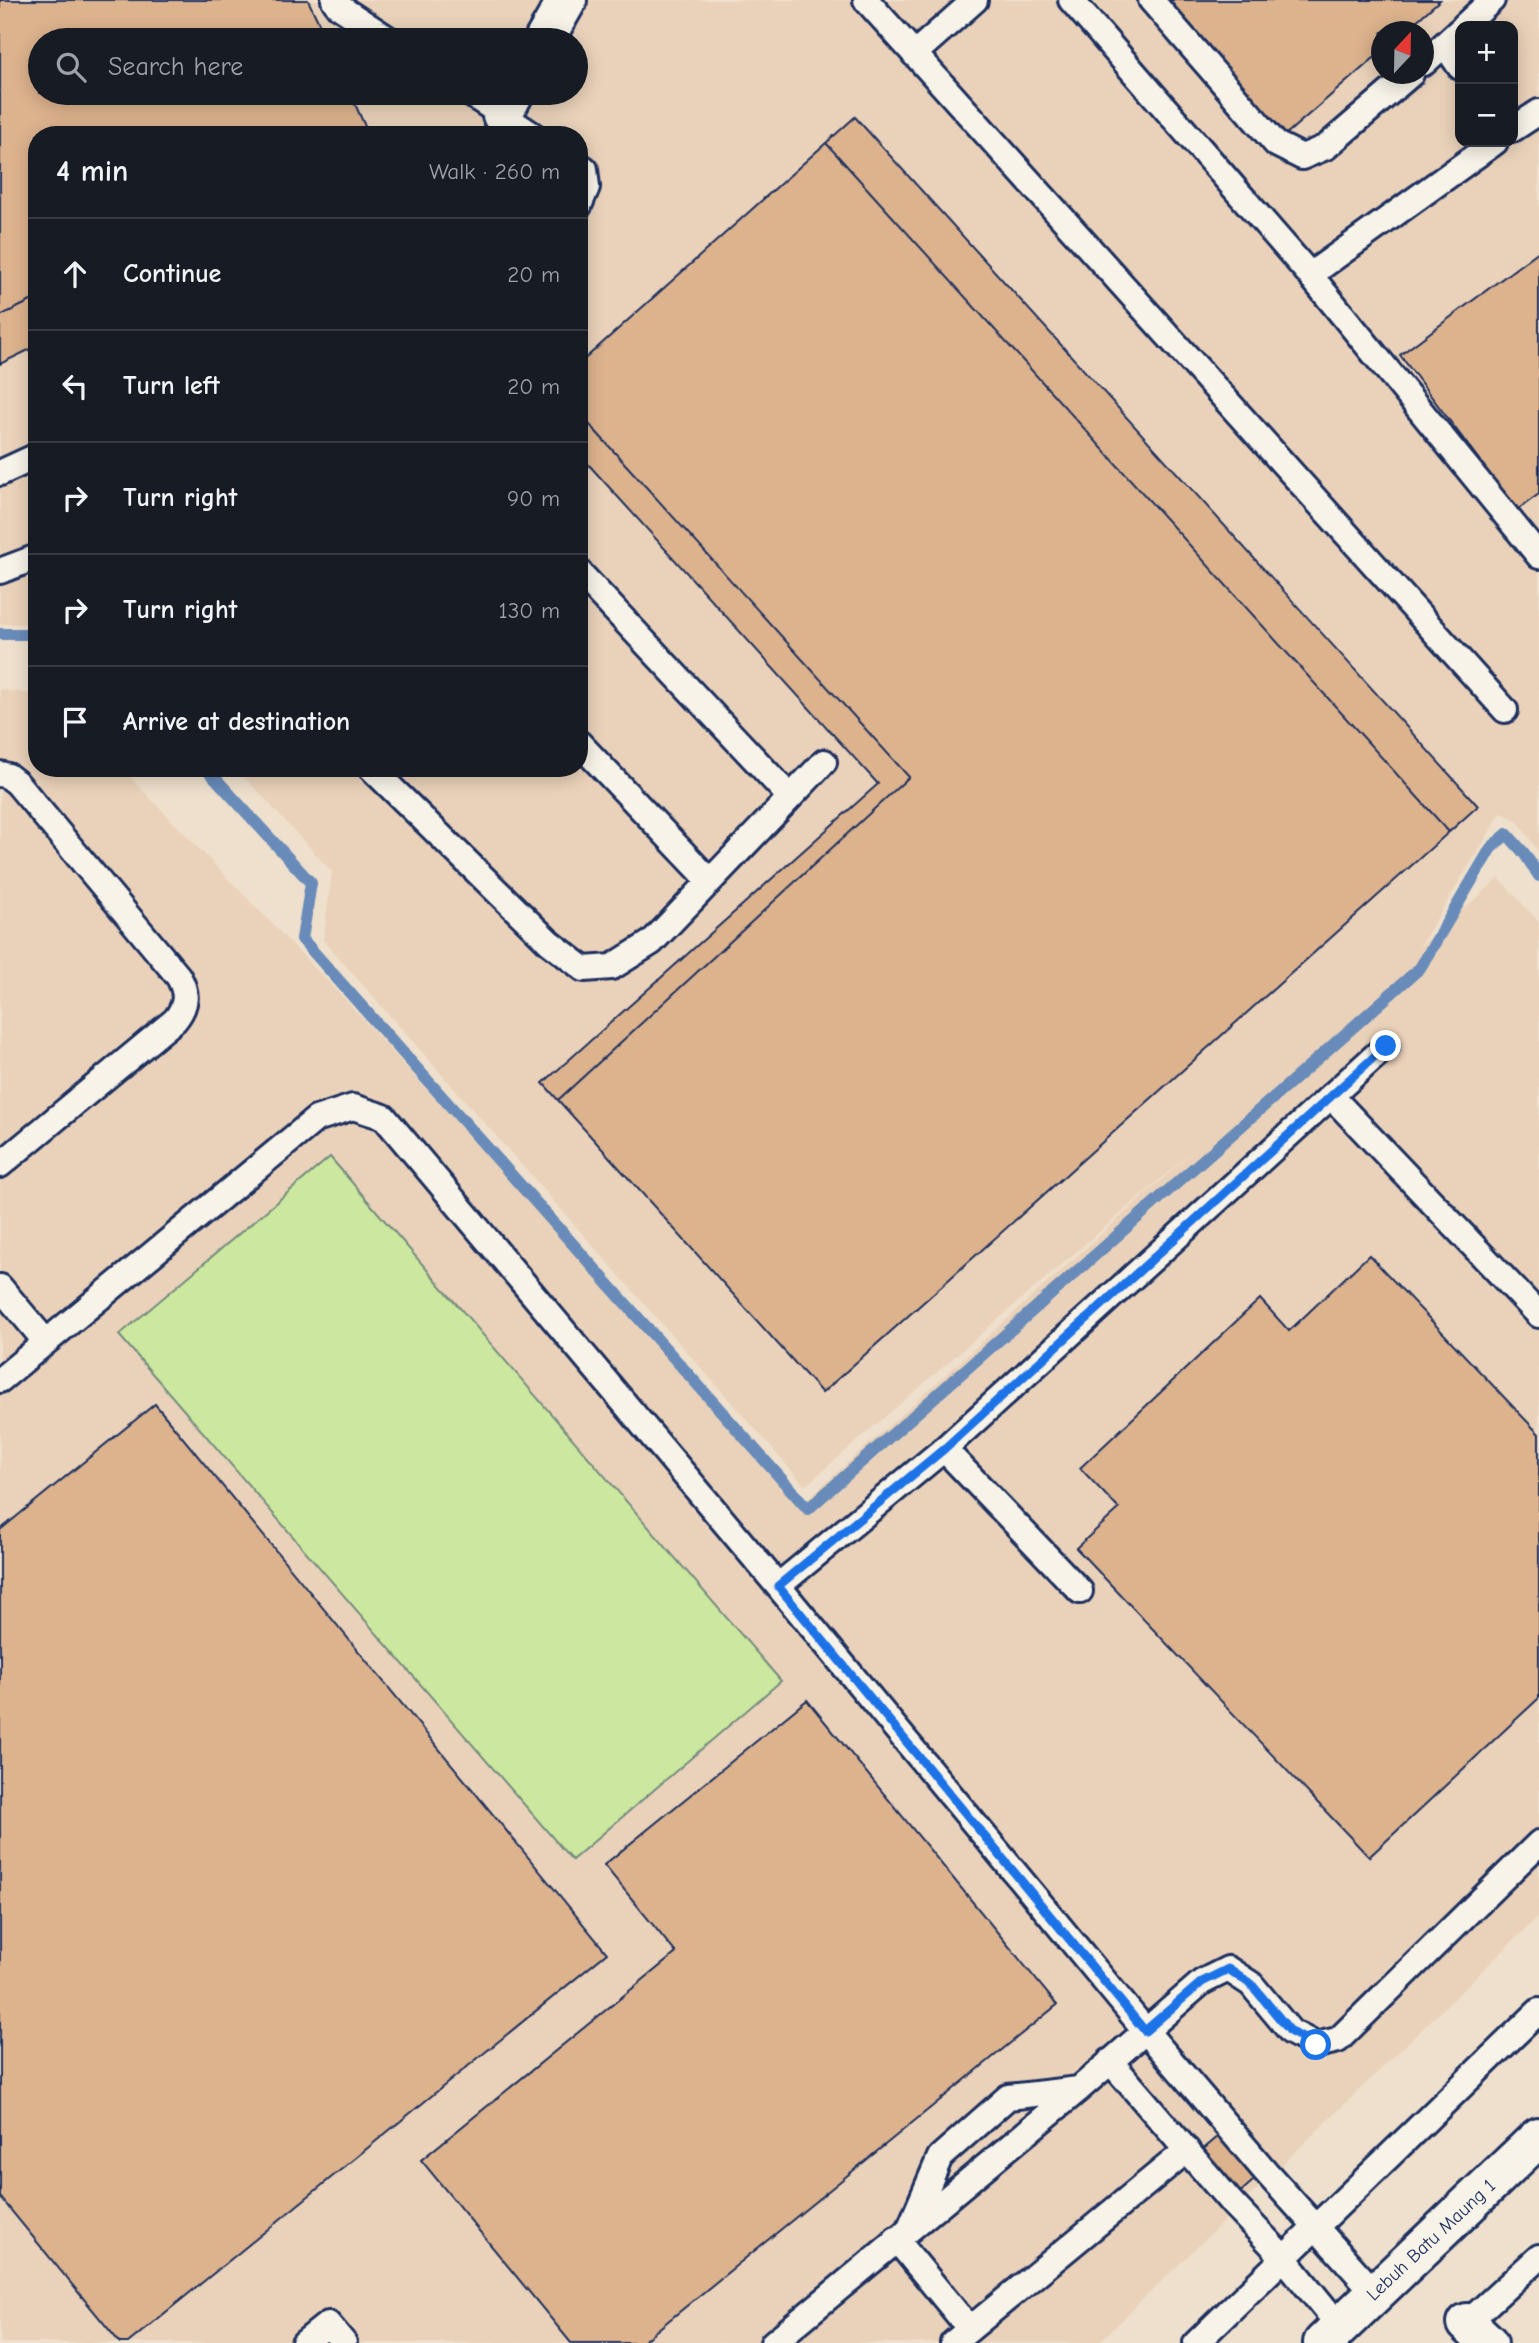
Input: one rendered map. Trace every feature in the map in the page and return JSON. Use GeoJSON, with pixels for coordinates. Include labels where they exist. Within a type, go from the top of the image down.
{"type":"FeatureCollection","features":[{"type":"Feature","properties":{"kind":"street"},"geometry":{"type":"LineString","coordinates":[[551,28],[567,0]]}},
{"type":"Feature","properties":{"kind":"street","name":"Lebuh Batu Maung 1"},"geometry":{"type":"LineString","coordinates":[[1331,2335],[1539,2137]]}},
{"type":"Feature","properties":{"kind":"lane"},"geometry":{"type":"LineString","coordinates":[[334,0],[338,6],[372,28]]}},
{"type":"Feature","properties":{"kind":"lane"},"geometry":{"type":"LineString","coordinates":[[866,0],[1505,710]]}},
{"type":"Feature","properties":{"kind":"lane"},"geometry":{"type":"LineString","coordinates":[[914,54],[975,0]]}},
{"type":"Feature","properties":{"kind":"lane"},"geometry":{"type":"LineString","coordinates":[[1071,0],[1310,275],[1539,556]]}},
{"type":"Feature","properties":{"kind":"lane"},"geometry":{"type":"LineString","coordinates":[[1151,0],[1276,144],[1302,157],[1326,147],[1399,84]]}},
{"type":"Feature","properties":{"kind":"lane"},"geometry":{"type":"LineString","coordinates":[[1469,21],[1492,0]]}},
{"type":"Feature","properties":{"kind":"lane"},"geometry":{"type":"LineString","coordinates":[[1434,53],[1452,37]]}},
{"type":"Feature","properties":{"kind":"lane"},"geometry":{"type":"LineString","coordinates":[[488,105],[510,119]]}},
{"type":"Feature","properties":{"kind":"lane"},"geometry":{"type":"LineString","coordinates":[[1518,126],[1539,112]]}},
{"type":"Feature","properties":{"kind":"lane"},"geometry":{"type":"LineString","coordinates":[[1310,275],[1488,147]]}},
{"type":"Feature","properties":{"kind":"lane"},"geometry":{"type":"LineString","coordinates":[[0,473],[28,460]]}},
{"type":"Feature","properties":{"kind":"lane"},"geometry":{"type":"LineString","coordinates":[[0,571],[28,560]]}},
{"type":"Feature","properties":{"kind":"lane"},"geometry":{"type":"LineString","coordinates":[[588,582],[790,797]]}},
{"type":"Feature","properties":{"kind":"lane"},"geometry":{"type":"LineString","coordinates":[[588,752],[710,881]]}},
{"type":"Feature","properties":{"kind":"lane"},"geometry":{"type":"LineString","coordinates":[[380,777],[549,942],[584,969],[612,967],[652,942],[824,762]]}},
{"type":"Feature","properties":{"kind":"lane"},"geometry":{"type":"LineString","coordinates":[[0,774],[17,783],[178,976],[185,987],[186,999],[183,1011],[175,1020],[0,1165]]}},
{"type":"Feature","properties":{"kind":"lane"},"geometry":{"type":"LineString","coordinates":[[778,1586],[944,1449],[1386,1046]]}},
{"type":"Feature","properties":{"kind":"lane"},"geometry":{"type":"LineString","coordinates":[[1331,1096],[1539,1315]]}},
{"type":"Feature","properties":{"kind":"lane"},"geometry":{"type":"LineString","coordinates":[[0,1380],[316,1119],[353,1107],[384,1117],[778,1586],[1145,2031],[1375,2293]]}},
{"type":"Feature","properties":{"kind":"lane"},"geometry":{"type":"LineString","coordinates":[[0,1287],[46,1342]]}},
{"type":"Feature","properties":{"kind":"lane"},"geometry":{"type":"LineString","coordinates":[[944,1449],[1080,1591]]}},
{"type":"Feature","properties":{"kind":"lane"},"geometry":{"type":"LineString","coordinates":[[773,2343],[1079,2089],[1202,1982],[1228,1969],[1251,1984],[1291,2032],[1316,2045],[1338,2040],[1539,1843]]}},
{"type":"Feature","properties":{"kind":"lane"},"geometry":{"type":"LineString","coordinates":[[1196,2343],[1539,2011]]}},
{"type":"Feature","properties":{"kind":"lane"},"geometry":{"type":"LineString","coordinates":[[1110,2061],[1231,2202],[1284,2258],[1331,2335]]}},
{"type":"Feature","properties":{"kind":"lane"},"geometry":{"type":"LineString","coordinates":[[903,2234],[940,2157],[1008,2097],[1079,2089]]}},
{"type":"Feature","properties":{"kind":"lane"},"geometry":{"type":"LineString","coordinates":[[903,2234],[961,2336],[1187,2150]]}},
{"type":"Feature","properties":{"kind":"lane"},"geometry":{"type":"LineString","coordinates":[[1477,2333],[1539,2257]]}},
{"type":"Feature","properties":{"kind":"lane"},"geometry":{"type":"LineString","coordinates":[[304,2343],[328,2324],[344,2343]]}},
{"type":"Feature","properties":{"kind":"shaded area"},"geometry":{"type":"Polygon","coordinates":[[[0,0],[1539,0],[1539,853],[1518,821],[1501,813],[1419,948],[1499,878],[1539,922],[1539,1916],[1098,2343],[0,2343],[0,689],[28,694],[28,777],[130,777],[342,996],[803,1503],[1200,1145],[805,1486],[323,940],[332,872],[244,777],[588,777],[588,126],[28,126],[28,624],[0,624],[0,0]]]}},
{"type":"Feature","properties":{"kind":"green space"},"geometry":{"type":"Polygon","coordinates":[[[330,1157],[781,1681],[572,1860],[119,1335],[330,1157]]]}},
{"type":"Feature","properties":{"kind":"building"},"geometry":{"type":"Polygon","coordinates":[[[0,0],[308,0],[321,28],[28,28],[28,105],[355,105],[365,126],[28,126],[28,302],[0,316],[0,0]]]}},
{"type":"Feature","properties":{"kind":"building"},"geometry":{"type":"Polygon","coordinates":[[[1168,0],[1440,0],[1416,21],[1371,21],[1371,61],[1285,135],[1168,0]]]}},
{"type":"Feature","properties":{"kind":"building"},"geometry":{"type":"Polygon","coordinates":[[[855,117],[1478,806],[1449,832],[826,143],[855,117]]]}},
{"type":"Feature","properties":{"kind":"building"},"geometry":{"type":"Polygon","coordinates":[[[826,143],[1449,832],[822,1393],[558,1100],[909,777],[588,423],[588,356],[826,143]]]}},
{"type":"Feature","properties":{"kind":"building"},"geometry":{"type":"Polygon","coordinates":[[[1539,251],[1539,494],[1517,510],[1400,355],[1539,251]]]}},
{"type":"Feature","properties":{"kind":"building"},"geometry":{"type":"Polygon","coordinates":[[[28,302],[28,350],[0,364],[0,316],[28,302]]]}},
{"type":"Feature","properties":{"kind":"building"},"geometry":{"type":"Polygon","coordinates":[[[588,423],[909,777],[558,1100],[543,1083],[878,784],[588,464],[588,423]]]}},
{"type":"Feature","properties":{"kind":"building"},"geometry":{"type":"Polygon","coordinates":[[[1369,1255],[1539,1434],[1539,1698],[1369,1857],[1076,1548],[1119,1509],[1080,1468],[1260,1299],[1289,1331],[1369,1255]]]}},
{"type":"Feature","properties":{"kind":"building"},"geometry":{"type":"Polygon","coordinates":[[[155,1404],[607,1953],[128,2343],[120,2343],[0,2197],[0,1530],[155,1404]]]}},
{"type":"Feature","properties":{"kind":"building"},"geometry":{"type":"Polygon","coordinates":[[[807,1700],[1057,2005],[641,2343],[571,2343],[421,2160],[676,1953],[604,1865],[807,1700]]]}},
{"type":"Feature","properties":{"kind":"building"},"geometry":{"type":"Polygon","coordinates":[[[1225,2131],[1261,2174],[1236,2196],[1200,2152],[1225,2131]]]}},
{"type":"Feature","properties":{"kind":"waterway"},"geometry":{"type":"LineString","coordinates":[[0,634],[28,634]]}},
{"type":"Feature","properties":{"kind":"waterway"},"geometry":{"type":"LineString","coordinates":[[214,777],[311,883],[302,939],[808,1509],[1420,968],[1491,848],[1507,834],[1539,876]]}},
{"type":"Feature","properties":{"kind":"route"},"geometry":{"type":"LineString","coordinates":[[1316,2045],[1291,2032],[1251,1984],[1228,1969],[1202,1982],[1145,2031],[778,1586],[944,1449],[1386,1046]]}}]}
